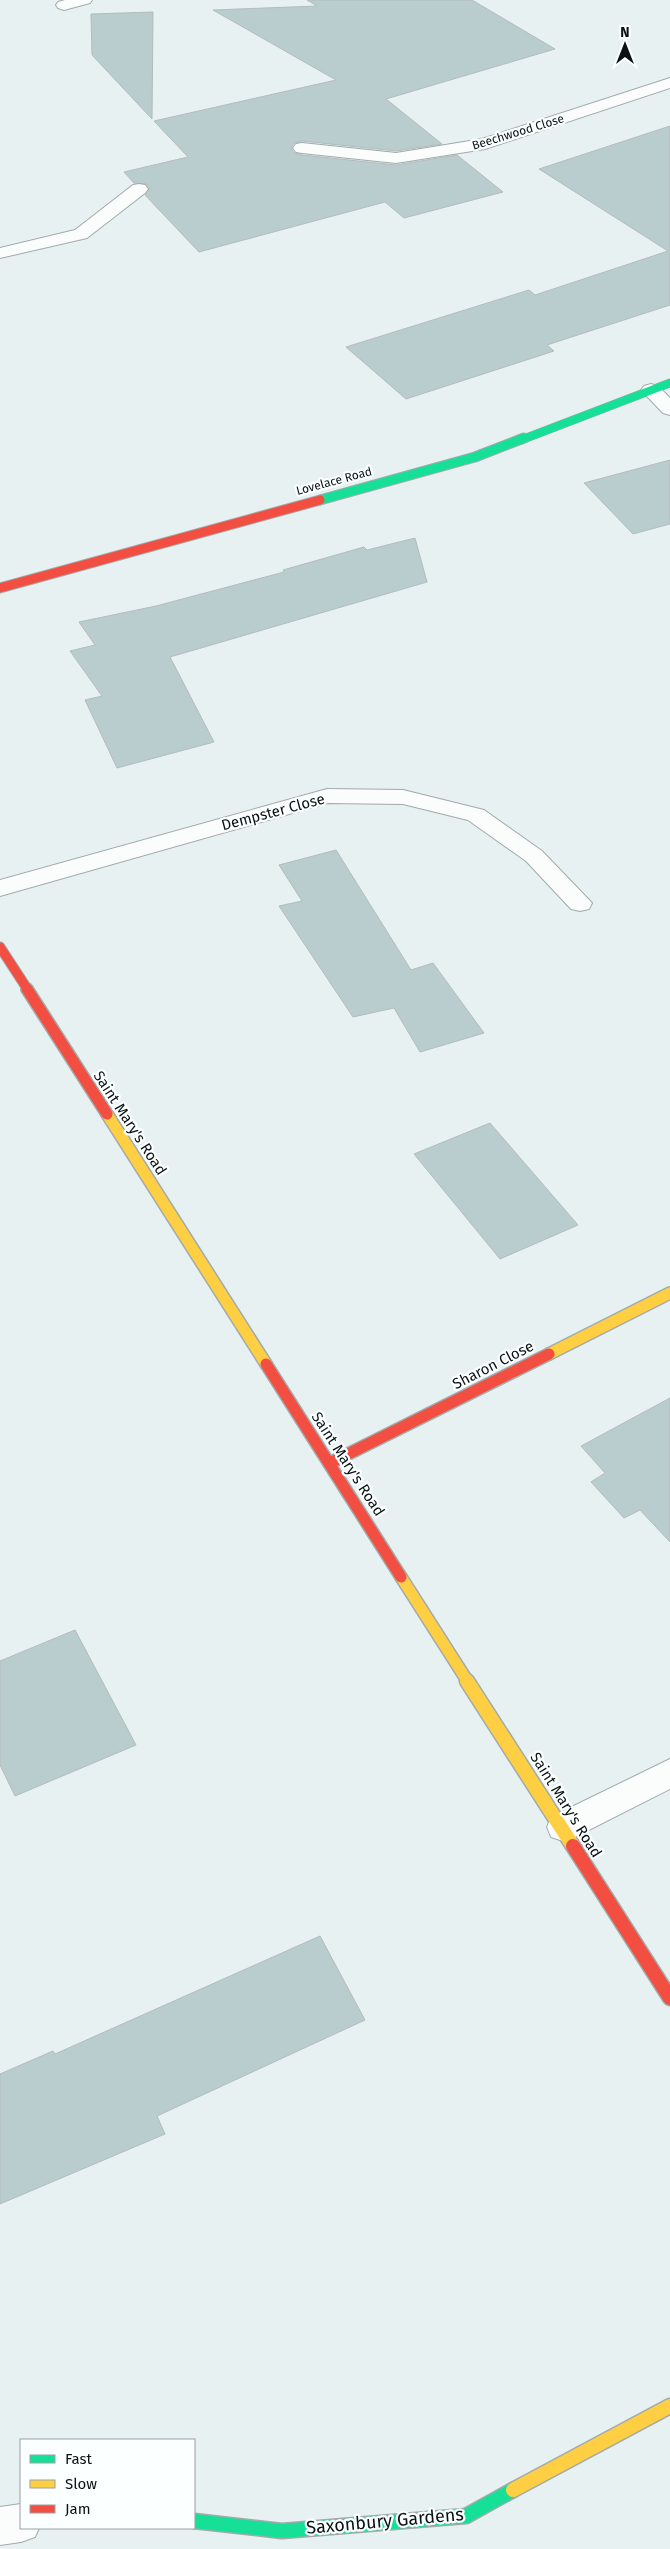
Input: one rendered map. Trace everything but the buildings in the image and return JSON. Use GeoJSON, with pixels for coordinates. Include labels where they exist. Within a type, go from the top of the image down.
{"type":"FeatureCollection","features":[{"type":"Feature","properties":{"kind":"street"},"geometry":{"type":"LineString","coordinates":[[64,5],[84,0]]}},
{"type":"Feature","properties":{"kind":"street","name":"Beechwood Close"},"geometry":{"type":"LineString","coordinates":[[302,148],[396,158],[485,144],[670,83]]}},
{"type":"Feature","properties":{"kind":"street"},"geometry":{"type":"LineString","coordinates":[[0,253],[81,234],[139,189]]}},
{"type":"Feature","properties":{"kind":"street","name":"Lovelace Road"},"geometry":{"type":"LineString","coordinates":[[0,588],[475,456],[670,383]]}},
{"type":"Feature","properties":{"kind":"street"},"geometry":{"type":"LineString","coordinates":[[651,390],[670,409]]}},
{"type":"Feature","properties":{"kind":"street","name":"Dempster Close"},"geometry":{"type":"LineString","coordinates":[[0,888],[327,796],[403,797],[476,815],[534,856],[580,903]]}},
{"type":"Feature","properties":{"kind":"street","name":"Saint Mary's Road"},"geometry":{"type":"LineString","coordinates":[[0,947],[563,1827],[670,1998]]}},
{"type":"Feature","properties":{"kind":"street","name":"Sharon Close"},"geometry":{"type":"LineString","coordinates":[[330,1463],[670,1293]]}},
{"type":"Feature","properties":{"kind":"street"},"geometry":{"type":"LineString","coordinates":[[563,1827],[670,1772]]}},
{"type":"Feature","properties":{"kind":"street","name":"Saxonbury Gardens"},"geometry":{"type":"LineString","coordinates":[[195,2521],[282,2531],[466,2516],[670,2406]]}},
{"type":"Feature","properties":{"kind":"street"},"geometry":{"type":"LineString","coordinates":[[0,2526],[20,2523]]}},
{"type":"Feature","properties":{"kind":"traffic: fast"},"geometry":{"type":"LineString","coordinates":[[320,500],[475,457],[670,383]]}},
{"type":"Feature","properties":{"kind":"traffic: fast"},"geometry":{"type":"LineString","coordinates":[[195,2521],[282,2531],[466,2516],[513,2490]]}},
{"type":"Feature","properties":{"kind":"traffic: slow"},"geometry":{"type":"LineString","coordinates":[[107,1114],[266,1364]]}},
{"type":"Feature","properties":{"kind":"traffic: slow"},"geometry":{"type":"LineString","coordinates":[[549,1354],[670,1293]]}},
{"type":"Feature","properties":{"kind":"traffic: slow"},"geometry":{"type":"LineString","coordinates":[[401,1577],[573,1846]]}},
{"type":"Feature","properties":{"kind":"traffic: slow"},"geometry":{"type":"LineString","coordinates":[[513,2490],[670,2406]]}},
{"type":"Feature","properties":{"kind":"traffic: jam"},"geometry":{"type":"LineString","coordinates":[[0,588],[320,500]]}},
{"type":"Feature","properties":{"kind":"traffic: jam"},"geometry":{"type":"LineString","coordinates":[[0,947],[107,1114]]}},
{"type":"Feature","properties":{"kind":"traffic: jam"},"geometry":{"type":"LineString","coordinates":[[330,1463],[549,1354]]}},
{"type":"Feature","properties":{"kind":"traffic: jam"},"geometry":{"type":"LineString","coordinates":[[266,1364],[401,1577]]}},
{"type":"Feature","properties":{"kind":"traffic: jam"},"geometry":{"type":"LineString","coordinates":[[573,1846],[670,1998]]}}]}
